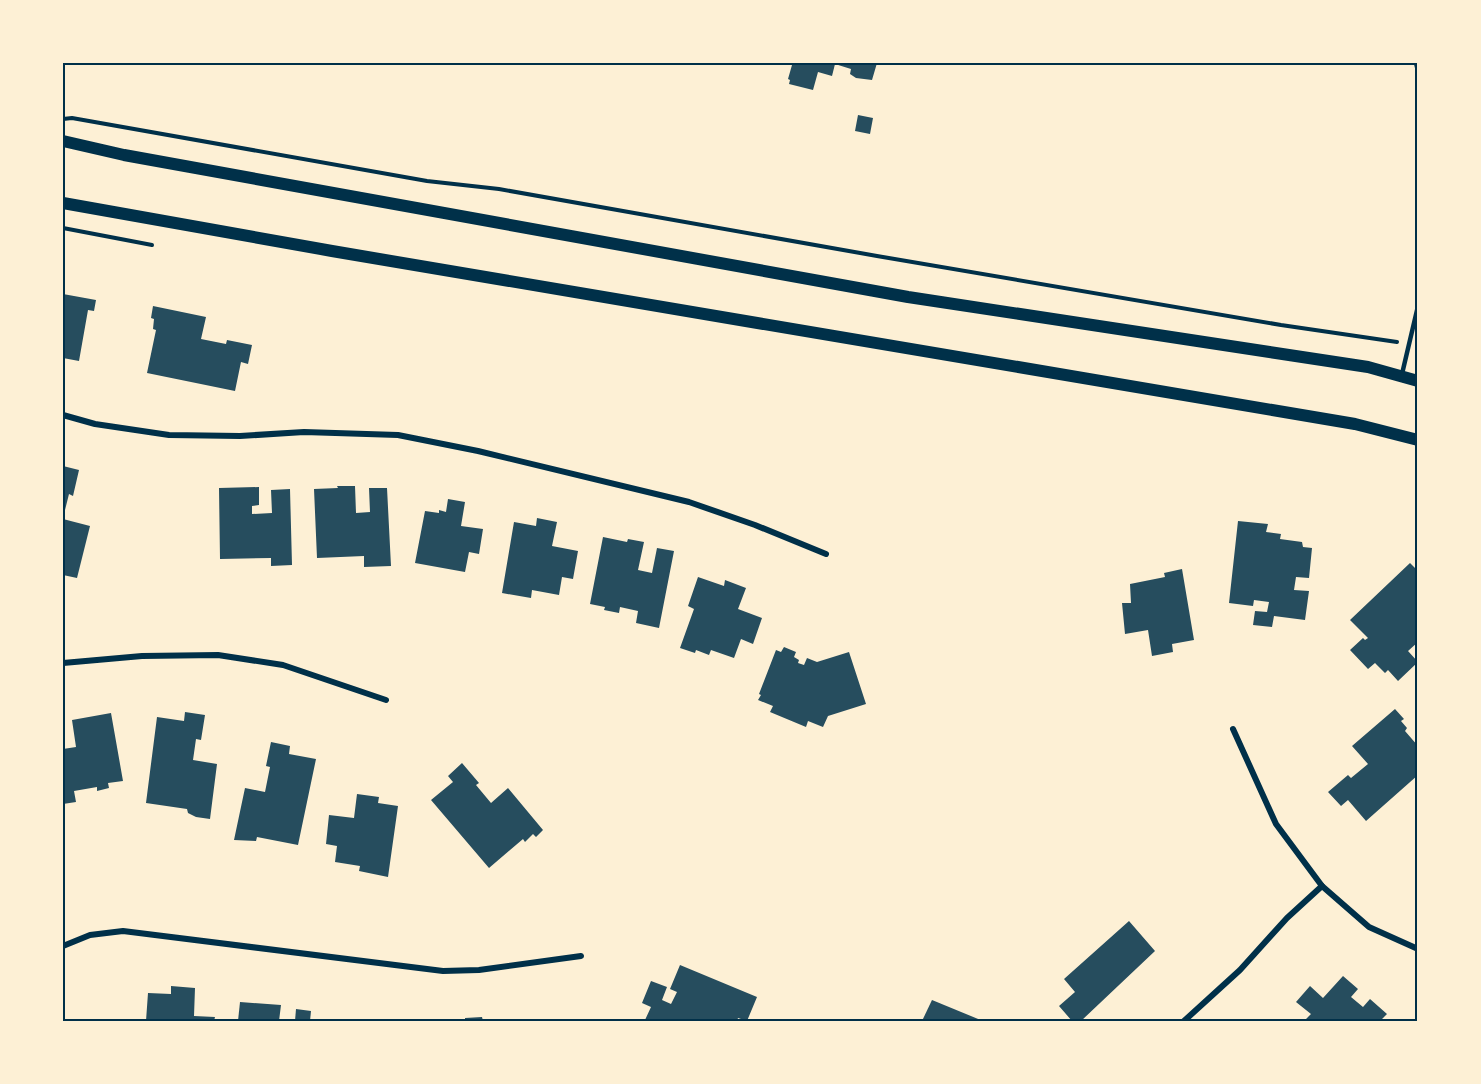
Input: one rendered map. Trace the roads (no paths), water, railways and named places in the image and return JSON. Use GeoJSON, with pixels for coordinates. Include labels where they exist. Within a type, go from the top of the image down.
{"type":"FeatureCollection","features":[{"type":"Feature","properties":{"kind":"main road"},"geometry":{"type":"LineString","coordinates":[[63,141],[135,157],[908,297],[1368,367],[1418,381]]}},
{"type":"Feature","properties":{"kind":"main road"},"geometry":{"type":"LineString","coordinates":[[63,203],[366,257],[1354,424],[1418,440]]}},
{"type":"Feature","properties":{"kind":"street"},"geometry":{"type":"LineString","coordinates":[[63,415],[95,424],[169,435],[240,436],[304,432],[398,435],[478,451],[689,502],[755,525],[826,554]]}},
{"type":"Feature","properties":{"kind":"street"},"geometry":{"type":"LineString","coordinates":[[63,663],[142,656],[218,655],[283,665],[386,700]]}},
{"type":"Feature","properties":{"kind":"street"},"geometry":{"type":"LineString","coordinates":[[1233,729],[1276,824],[1322,886],[1369,927],[1418,949]]}},
{"type":"Feature","properties":{"kind":"street"},"geometry":{"type":"LineString","coordinates":[[1184,1021],[1240,970],[1287,918],[1322,886]]}},
{"type":"Feature","properties":{"kind":"street"},"geometry":{"type":"LineString","coordinates":[[63,946],[90,935],[123,931],[443,971],[479,970],[581,956]]}},
{"type":"Feature","properties":{"kind":"lane"},"geometry":{"type":"LineString","coordinates":[[1416,63],[1418,71]]}},
{"type":"Feature","properties":{"kind":"lane"},"geometry":{"type":"LineString","coordinates":[[1401,376],[1418,306]]}}]}
